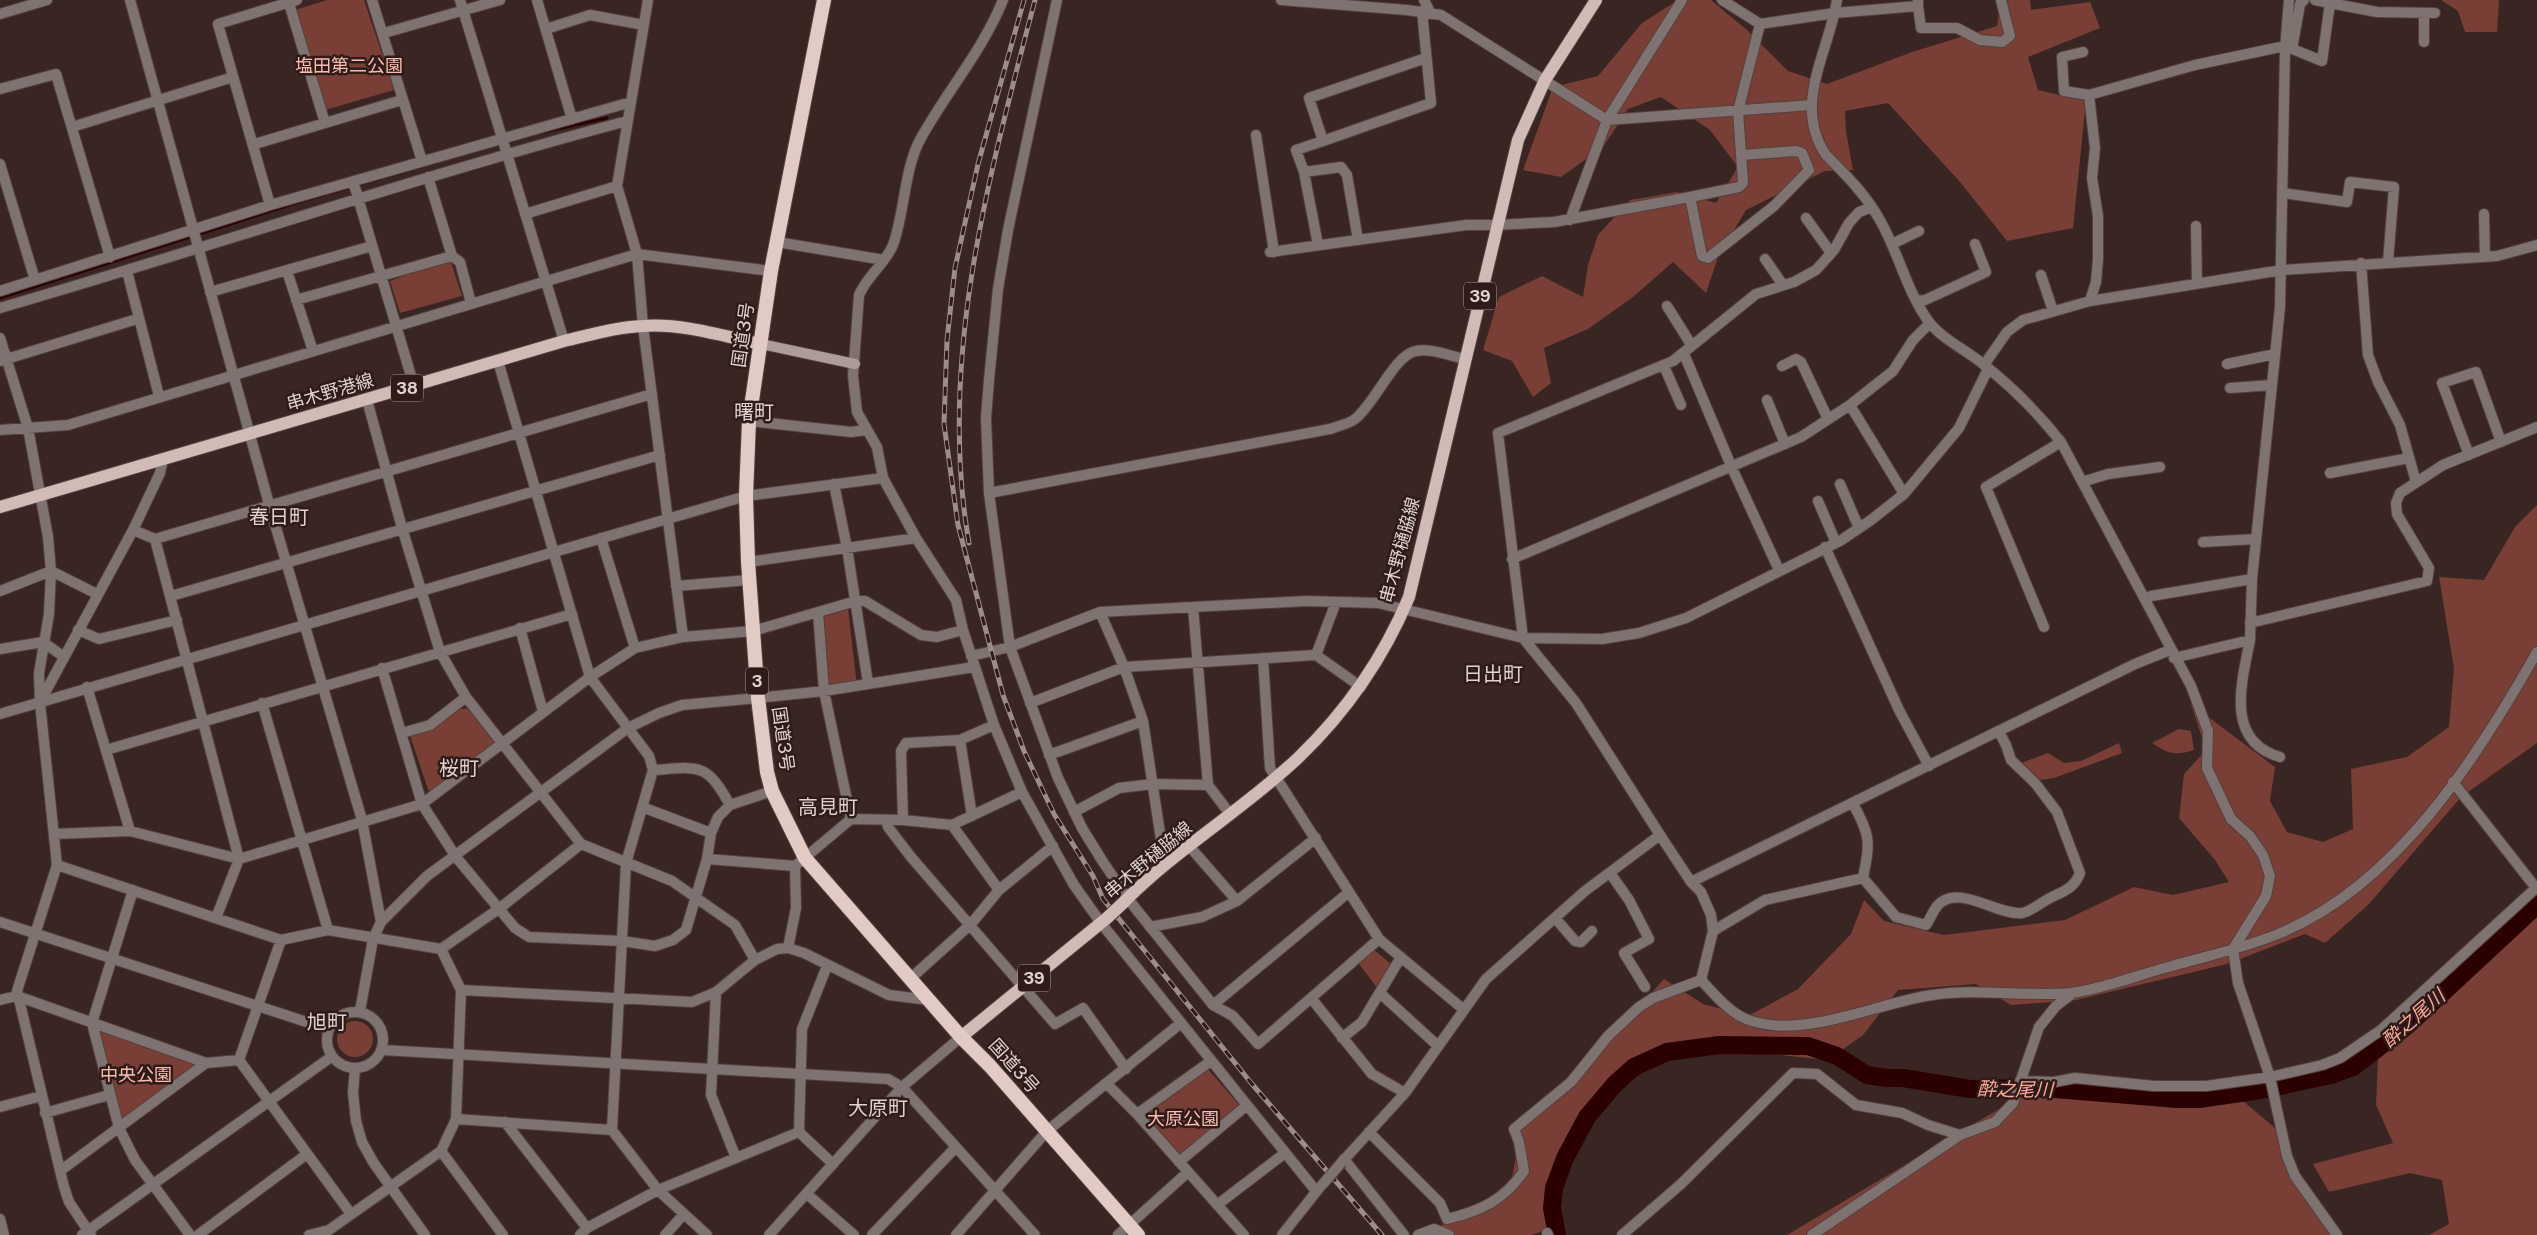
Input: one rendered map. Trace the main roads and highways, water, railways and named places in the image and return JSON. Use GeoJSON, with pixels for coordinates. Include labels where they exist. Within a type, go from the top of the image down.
{"type":"FeatureCollection","features":[{"type":"Feature","properties":{"kind":"highway","name":"国道3号"},"geometry":{"type":"LineString","coordinates":[[824,0],[771,271],[749,421],[746,496],[748,562],[758,698],[767,772],[772,791],[800,862],[911,978],[961,1037],[1134,1230]]}},
{"type":"Feature","properties":{"kind":"main road","name":"串木野樋脇線"},"geometry":{"type":"LineString","coordinates":[[961,1037],[1104,921],[1165,866],[1277,776],[1304,752],[1362,687],[1410,597],[1496,225],[1518,140],[1544,80],[1596,0]]}},
{"type":"Feature","properties":{"kind":"main road","name":"串木野港線"},"geometry":{"type":"LineString","coordinates":[[0,507],[564,341],[643,326],[700,331],[760,344]]}},
{"type":"Feature","properties":{"kind":"main road"},"geometry":{"type":"LineString","coordinates":[[760,344],[855,364]]}},
{"type":"Feature","properties":{"kind":"waterway"},"geometry":{"type":"LineString","coordinates":[[539,133],[607,118]]}},
{"type":"Feature","properties":{"kind":"waterway"},"geometry":{"type":"LineString","coordinates":[[0,298],[299,202],[437,162]]}},
{"type":"Feature","properties":{"kind":"waterway","name":"酔之尾川"},"geometry":{"type":"LineString","coordinates":[[1557,1235],[1552,1208],[1554,1188],[1565,1158],[1587,1117],[1614,1085],[1634,1067],[1667,1052],[1719,1045],[1808,1046],[1837,1056],[1867,1075],[1903,1078],[1970,1089],[2043,1088],[2177,1099],[2199,1099],[2261,1090],[2331,1075],[2353,1067],[2409,1024],[2537,905]]}},
{"type":"Feature","properties":{"kind":"railway"},"geometry":{"type":"LineString","coordinates":[[1024,0],[978,164],[955,268],[947,340],[944,424],[958,525],[1003,695],[1024,751],[1054,814],[1093,876],[1103,899],[1252,1084],[1382,1235]]}},
{"type":"Feature","properties":{"kind":"railway"},"geometry":{"type":"LineString","coordinates":[[969,543],[961,475],[959,406],[964,337],[985,201],[1035,0]]}},
{"type":"Feature","properties":{"kind":"district","name":"曙町"},"geometry":{"type":"Point","coordinates":[754,412]}},
{"type":"Feature","properties":{"kind":"district","name":"春日町"},"geometry":{"type":"Point","coordinates":[279,517]}},
{"type":"Feature","properties":{"kind":"district","name":"日出町"},"geometry":{"type":"Point","coordinates":[1493,674]}},
{"type":"Feature","properties":{"kind":"district","name":"桜町"},"geometry":{"type":"Point","coordinates":[459,768]}},
{"type":"Feature","properties":{"kind":"district","name":"高見町"},"geometry":{"type":"Point","coordinates":[828,807]}},
{"type":"Feature","properties":{"kind":"district","name":"旭町"},"geometry":{"type":"Point","coordinates":[327,1022]}},
{"type":"Feature","properties":{"kind":"district","name":"大原町"},"geometry":{"type":"Point","coordinates":[878,1108]}},
{"type":"Feature","properties":{"kind":"park label","name":"塩田第二公園"},"geometry":{"type":"Point","coordinates":[349,66]}},
{"type":"Feature","properties":{"kind":"park label","name":"中央公園"},"geometry":{"type":"Point","coordinates":[136,1075]}},
{"type":"Feature","properties":{"kind":"park label","name":"大原公園"},"geometry":{"type":"Point","coordinates":[1183,1119]}}]}
